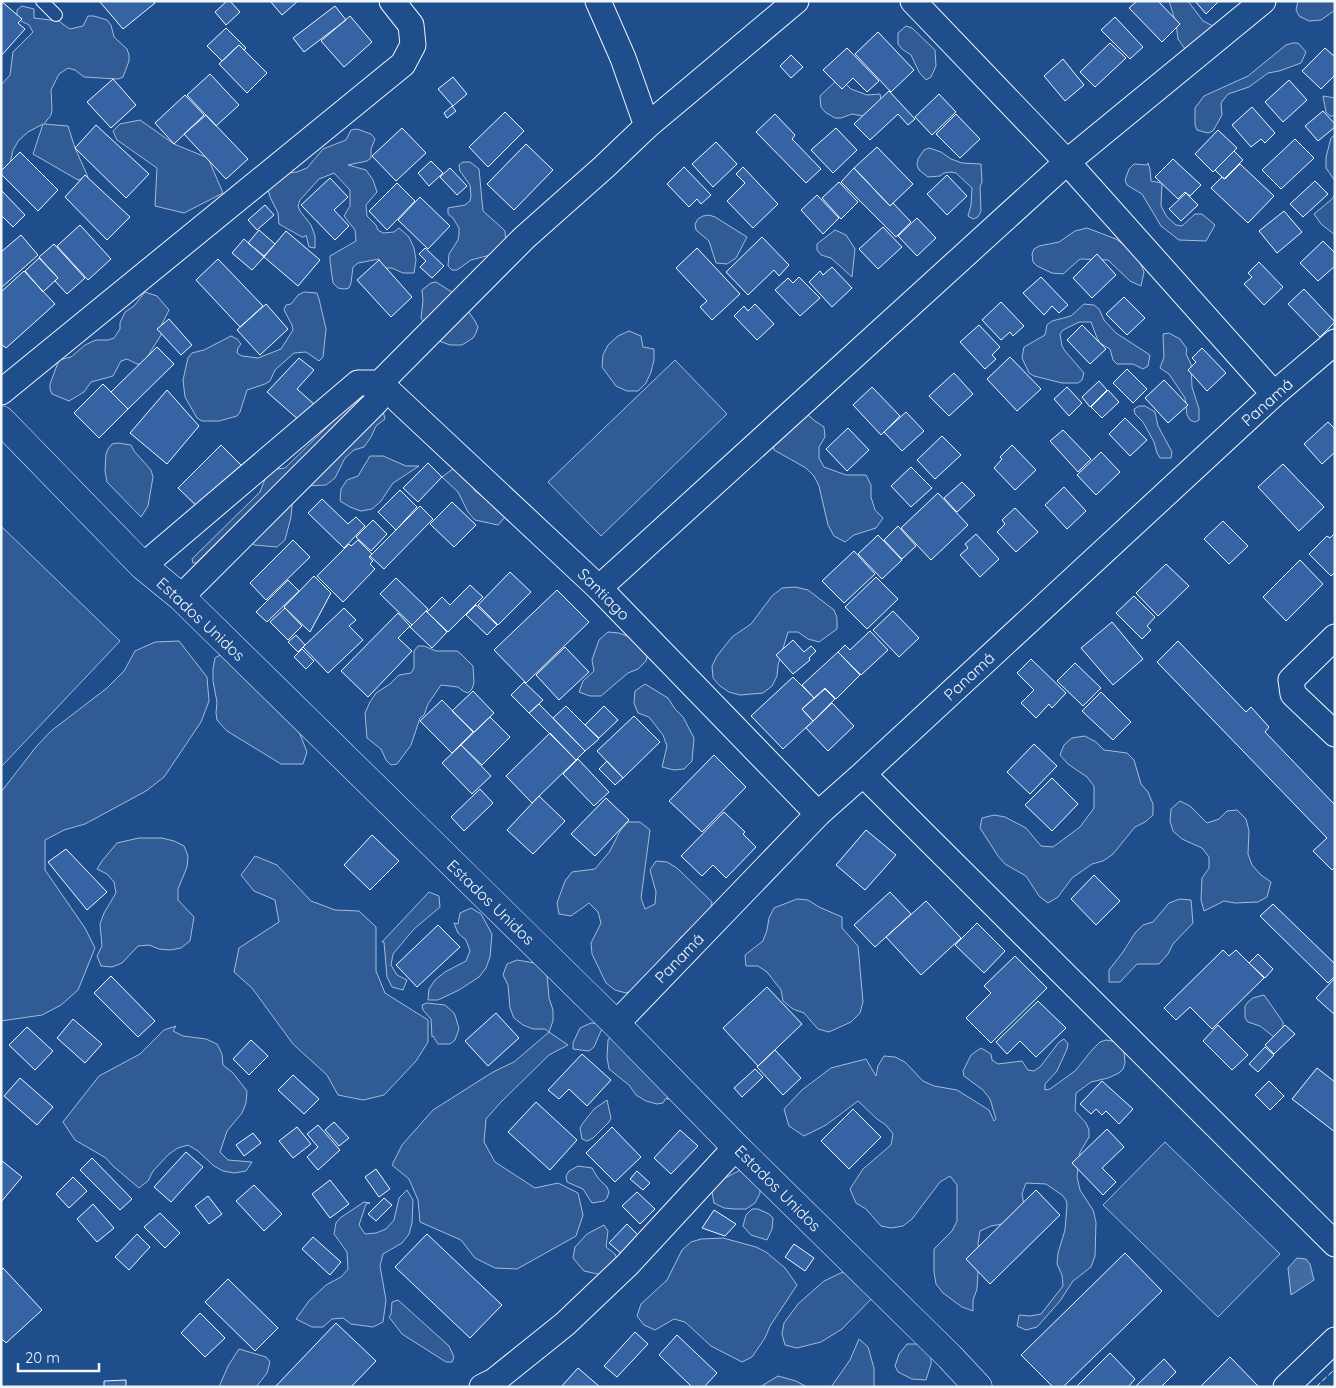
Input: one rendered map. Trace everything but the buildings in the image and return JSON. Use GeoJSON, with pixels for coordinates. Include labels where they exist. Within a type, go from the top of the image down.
{"type":"FeatureCollection","features":[{"type":"Feature","properties":{"kind":"street"},"geometry":{"type":"LineString","coordinates":[[1,392],[403,64],[413,45],[411,25],[392,1]]}},
{"type":"Feature","properties":{"kind":"street"},"geometry":{"type":"LineString","coordinates":[[598,1],[623,58],[647,126]]}},
{"type":"Feature","properties":{"kind":"street"},"geometry":{"type":"LineString","coordinates":[[180,597],[376,402],[380,383],[524,238],[647,126],[796,1]]}},
{"type":"Feature","properties":{"kind":"street"},"geometry":{"type":"LineString","coordinates":[[913,1],[1067,162],[1274,394]]}},
{"type":"Feature","properties":{"kind":"street"},"geometry":{"type":"LineString","coordinates":[[599,588],[1067,162],[1263,1]]}},
{"type":"Feature","properties":{"kind":"street","name":"Panamá"},"geometry":{"type":"LineString","coordinates":[[616,1024],[818,814],[1274,394],[1335,342]]}},
{"type":"Feature","properties":{"kind":"street"},"geometry":{"type":"LineString","coordinates":[[143,566],[358,382],[380,383]]}},
{"type":"Feature","properties":{"kind":"street","name":"Santiago"},"geometry":{"type":"LineString","coordinates":[[380,383],[599,588],[818,814]]}},
{"type":"Feature","properties":{"kind":"street","name":"Estados Unidos"},"geometry":{"type":"LineString","coordinates":[[1,420],[143,566],[180,597],[616,1024],[736,1147],[950,1357],[978,1387]]}},
{"type":"Feature","properties":{"kind":"street"},"geometry":{"type":"LineString","coordinates":[[1335,637],[1291,680],[1293,694],[1335,734]]}},
{"type":"Feature","properties":{"kind":"street"},"geometry":{"type":"LineString","coordinates":[[863,774],[1335,1244]]}},
{"type":"Feature","properties":{"kind":"street"},"geometry":{"type":"LineString","coordinates":[[482,1387],[494,1381],[565,1324],[620,1272],[736,1147]]}},
{"type":"Feature","properties":{"kind":"street"},"geometry":{"type":"LineString","coordinates":[[1286,1387],[1335,1340]]}},
{"type":"Feature","properties":{"kind":"lane"},"geometry":{"type":"LineString","coordinates":[[42,1],[56,15]]}},
{"type":"Feature","properties":{"kind":"shaded area"},"geometry":{"type":"Polygon","coordinates":[[[1169,1],[1188,1],[1203,21],[1219,29],[1185,49],[1178,39],[1176,23],[1169,1]]]}},
{"type":"Feature","properties":{"kind":"shaded area"},"geometry":{"type":"Polygon","coordinates":[[[1298,1],[1335,1],[1335,10],[1321,20],[1309,21],[1299,16],[1296,10],[1298,1]]]}},
{"type":"Feature","properties":{"kind":"shaded area"},"geometry":{"type":"Polygon","coordinates":[[[22,6],[34,9],[34,18],[59,21],[70,29],[83,26],[88,16],[107,20],[111,25],[114,37],[127,49],[129,61],[123,77],[118,79],[84,77],[75,70],[68,68],[59,74],[51,90],[51,115],[44,124],[68,126],[75,148],[88,177],[78,180],[33,154],[43,124],[28,132],[19,140],[13,150],[6,174],[1,176],[1,85],[10,75],[13,52],[33,32],[29,25],[21,21],[17,16],[17,10],[22,6]]]}},
{"type":"Feature","properties":{"kind":"shaded area"},"geometry":{"type":"Polygon","coordinates":[[[906,26],[912,28],[935,50],[936,66],[931,77],[926,80],[919,72],[911,55],[898,44],[898,33],[906,26]]]}},
{"type":"Feature","properties":{"kind":"shaded area"},"geometry":{"type":"Polygon","coordinates":[[[1298,43],[1306,52],[1301,63],[1268,73],[1249,87],[1228,94],[1221,103],[1222,115],[1213,131],[1208,133],[1197,130],[1195,125],[1195,108],[1204,96],[1248,76],[1286,45],[1298,43]]]}},
{"type":"Feature","properties":{"kind":"shaded area"},"geometry":{"type":"Polygon","coordinates":[[[837,80],[843,81],[851,89],[867,95],[880,94],[882,105],[863,116],[852,114],[835,118],[821,107],[820,96],[837,80]]]}},
{"type":"Feature","properties":{"kind":"shaded area"},"geometry":{"type":"Polygon","coordinates":[[[1323,96],[1335,98],[1335,116],[1330,116],[1326,112],[1323,96]]]}},
{"type":"Feature","properties":{"kind":"shaded area"},"geometry":{"type":"Polygon","coordinates":[[[140,120],[174,144],[208,158],[223,193],[184,213],[155,206],[157,168],[117,140],[113,131],[120,124],[140,120]]]}},
{"type":"Feature","properties":{"kind":"shaded area"},"geometry":{"type":"Polygon","coordinates":[[[357,129],[371,134],[375,139],[371,149],[371,158],[367,161],[348,165],[366,170],[373,180],[377,192],[366,205],[367,216],[376,225],[378,230],[383,233],[394,232],[399,228],[409,237],[414,248],[416,260],[414,273],[403,273],[392,268],[386,268],[382,266],[379,259],[358,263],[353,267],[349,288],[344,289],[338,288],[333,283],[330,256],[356,241],[355,230],[344,216],[350,206],[350,190],[334,173],[319,179],[300,200],[298,206],[311,225],[315,236],[315,248],[309,247],[306,235],[302,237],[279,224],[278,213],[267,186],[279,174],[297,172],[307,168],[323,149],[346,140],[351,130],[357,129]]]}},
{"type":"Feature","properties":{"kind":"shaded area"},"geometry":{"type":"Polygon","coordinates":[[[1335,135],[1335,181],[1326,168],[1326,157],[1331,138],[1335,135]]]}},
{"type":"Feature","properties":{"kind":"shaded area"},"geometry":{"type":"Polygon","coordinates":[[[929,148],[962,163],[981,164],[981,211],[978,217],[973,219],[968,216],[972,188],[956,173],[950,172],[940,176],[928,177],[919,170],[917,165],[918,159],[924,150],[929,148]]]}},
{"type":"Feature","properties":{"kind":"shaded area"},"geometry":{"type":"Polygon","coordinates":[[[463,162],[470,162],[479,169],[483,211],[505,231],[506,243],[494,254],[471,260],[457,270],[452,270],[448,266],[449,254],[458,240],[459,228],[448,214],[448,208],[465,205],[470,201],[471,196],[470,185],[460,171],[459,165],[463,162]]]}},
{"type":"Feature","properties":{"kind":"shaded area"},"geometry":{"type":"Polygon","coordinates":[[[1148,163],[1151,181],[1162,183],[1161,206],[1167,217],[1176,225],[1182,226],[1195,214],[1202,214],[1215,225],[1206,241],[1179,240],[1161,226],[1142,194],[1127,185],[1125,180],[1129,169],[1134,164],[1147,165],[1148,163]]]}},
{"type":"Feature","properties":{"kind":"shaded area"},"geometry":{"type":"Polygon","coordinates":[[[1335,194],[1335,235],[1321,224],[1314,214],[1332,199],[1335,194]]]}},
{"type":"Feature","properties":{"kind":"shaded area"},"geometry":{"type":"Polygon","coordinates":[[[709,215],[747,237],[736,258],[727,264],[716,263],[709,241],[696,230],[695,224],[698,219],[709,215]]]}},
{"type":"Feature","properties":{"kind":"shaded area"},"geometry":{"type":"Polygon","coordinates":[[[1087,228],[1116,239],[1127,247],[1139,260],[1144,272],[1141,286],[1130,281],[1108,260],[1080,259],[1063,274],[1052,273],[1033,262],[1032,254],[1034,249],[1039,246],[1059,242],[1075,231],[1087,228]]]}},
{"type":"Feature","properties":{"kind":"shaded area"},"geometry":{"type":"Polygon","coordinates":[[[835,230],[846,235],[855,249],[852,277],[831,258],[821,255],[817,250],[817,244],[835,230]]]}},
{"type":"Feature","properties":{"kind":"shaded area"},"geometry":{"type":"Polygon","coordinates":[[[436,282],[458,296],[478,327],[473,338],[462,345],[450,345],[439,341],[421,318],[422,290],[431,283],[436,282]]]}},
{"type":"Feature","properties":{"kind":"shaded area"},"geometry":{"type":"Polygon","coordinates":[[[145,292],[157,296],[169,310],[162,324],[161,335],[143,364],[137,364],[127,359],[121,361],[113,376],[91,382],[84,392],[69,401],[52,394],[50,384],[59,360],[71,357],[85,345],[96,340],[114,338],[120,329],[120,323],[125,312],[134,306],[145,292]]]}},
{"type":"Feature","properties":{"kind":"shaded area"},"geometry":{"type":"Polygon","coordinates":[[[304,292],[317,293],[319,299],[326,329],[323,357],[319,361],[306,352],[294,353],[275,370],[270,381],[247,390],[237,416],[219,421],[202,421],[197,418],[185,397],[183,380],[188,358],[192,353],[204,350],[231,336],[241,344],[237,353],[242,356],[258,358],[281,349],[293,330],[284,310],[286,305],[291,304],[298,295],[304,292]]]}},
{"type":"Feature","properties":{"kind":"shaded area"},"geometry":{"type":"Polygon","coordinates":[[[1084,304],[1094,305],[1116,333],[1150,355],[1148,366],[1143,369],[1133,364],[1117,364],[1113,360],[1110,349],[1100,343],[1091,322],[1079,322],[1063,330],[1060,334],[1065,351],[1084,373],[1082,380],[1078,383],[1062,383],[1029,373],[1022,358],[1024,347],[1045,335],[1047,325],[1052,321],[1071,316],[1084,304]]]}},
{"type":"Feature","properties":{"kind":"shaded area"},"geometry":{"type":"Polygon","coordinates":[[[629,331],[641,336],[643,347],[654,349],[651,372],[646,383],[638,391],[627,391],[616,386],[602,367],[603,355],[608,345],[618,336],[629,331]]]}},
{"type":"Feature","properties":{"kind":"shaded area"},"geometry":{"type":"Polygon","coordinates":[[[1169,333],[1180,339],[1187,349],[1186,354],[1191,364],[1192,387],[1199,409],[1199,420],[1195,422],[1190,420],[1187,415],[1185,398],[1169,374],[1160,368],[1164,357],[1163,334],[1169,333]]]}},
{"type":"Feature","properties":{"kind":"shaded area"},"geometry":{"type":"Polygon","coordinates":[[[675,360],[727,414],[601,536],[548,482],[675,360]]]}},
{"type":"Feature","properties":{"kind":"shaded area"},"geometry":{"type":"Polygon","coordinates":[[[361,394],[362,400],[382,407],[385,419],[376,426],[364,447],[354,450],[345,458],[335,478],[326,485],[302,486],[293,494],[291,517],[285,540],[277,547],[254,545],[246,536],[246,514],[196,563],[193,563],[192,559],[260,492],[267,474],[277,469],[285,468],[361,394]]]}},
{"type":"Feature","properties":{"kind":"shaded area"},"geometry":{"type":"Polygon","coordinates":[[[1139,406],[1145,406],[1155,412],[1158,426],[1172,452],[1171,458],[1160,458],[1143,422],[1135,414],[1134,409],[1139,406]]]}},
{"type":"Feature","properties":{"kind":"shaded area"},"geometry":{"type":"Polygon","coordinates":[[[799,407],[824,427],[825,437],[819,447],[819,458],[824,467],[846,475],[866,475],[871,485],[871,497],[875,510],[883,518],[876,528],[854,535],[845,542],[834,536],[828,525],[819,486],[814,476],[806,468],[774,450],[769,416],[777,408],[799,407]]]}},
{"type":"Feature","properties":{"kind":"shaded area"},"geometry":{"type":"Polygon","coordinates":[[[112,444],[131,445],[151,470],[153,477],[148,506],[141,517],[107,482],[105,471],[106,454],[112,444]]]}},
{"type":"Feature","properties":{"kind":"shaded area"},"geometry":{"type":"Polygon","coordinates":[[[370,456],[383,456],[406,466],[419,466],[393,483],[381,501],[372,509],[361,511],[340,501],[341,489],[347,480],[358,476],[370,456]]]}},
{"type":"Feature","properties":{"kind":"shaded area"},"geometry":{"type":"Polygon","coordinates":[[[454,468],[465,469],[474,490],[483,497],[507,503],[505,517],[498,525],[475,520],[468,512],[458,492],[442,477],[454,468]]]}},
{"type":"Feature","properties":{"kind":"shaded area"},"geometry":{"type":"Polygon","coordinates":[[[1,526],[120,641],[1,767],[1,526]]]}},
{"type":"Feature","properties":{"kind":"shaded area"},"geometry":{"type":"Polygon","coordinates":[[[795,587],[808,590],[834,610],[837,618],[837,629],[819,642],[808,639],[798,632],[788,632],[778,665],[777,676],[772,686],[763,693],[740,695],[729,692],[720,686],[713,678],[712,666],[717,656],[732,637],[751,624],[772,596],[782,588],[795,587]]]}},
{"type":"Feature","properties":{"kind":"shaded area"},"geometry":{"type":"Polygon","coordinates":[[[608,632],[630,637],[648,653],[646,661],[638,669],[628,673],[601,696],[590,696],[579,692],[583,681],[594,671],[592,660],[599,640],[608,632]]]}},
{"type":"Feature","properties":{"kind":"shaded area"},"geometry":{"type":"Polygon","coordinates":[[[179,641],[207,677],[209,701],[201,722],[164,777],[146,791],[85,824],[64,830],[45,840],[45,870],[85,928],[95,948],[78,990],[61,1005],[42,1015],[1,1021],[1,792],[51,731],[107,688],[124,671],[135,651],[155,642],[179,641]]]}},
{"type":"Feature","properties":{"kind":"shaded area"},"geometry":{"type":"Polygon","coordinates":[[[418,646],[424,646],[436,651],[457,651],[473,666],[474,683],[468,693],[458,687],[441,685],[428,704],[424,715],[420,718],[411,745],[397,764],[391,765],[386,760],[381,749],[367,738],[365,713],[376,693],[390,684],[399,675],[411,673],[414,668],[414,651],[418,646]]]}},
{"type":"Feature","properties":{"kind":"shaded area"},"geometry":{"type":"Polygon","coordinates":[[[225,652],[255,689],[285,709],[298,729],[307,752],[303,764],[281,764],[227,731],[217,720],[213,669],[215,658],[225,652]]]}},
{"type":"Feature","properties":{"kind":"shaded area"},"geometry":{"type":"Polygon","coordinates":[[[645,684],[668,698],[683,717],[694,738],[692,761],[684,769],[674,770],[662,767],[667,746],[663,735],[649,717],[638,713],[634,703],[635,691],[645,684]]]}},
{"type":"Feature","properties":{"kind":"shaded area"},"geometry":{"type":"Polygon","coordinates":[[[1085,736],[1096,742],[1104,750],[1127,753],[1134,760],[1141,784],[1148,792],[1153,804],[1153,815],[1135,827],[1113,854],[1103,861],[1092,864],[1072,878],[1058,897],[1048,903],[1039,896],[1026,876],[1005,864],[998,856],[980,828],[982,818],[994,815],[1005,817],[1026,828],[1041,846],[1053,847],[1080,827],[1094,808],[1094,786],[1087,777],[1068,764],[1060,755],[1064,745],[1072,738],[1085,736]]]}},
{"type":"Feature","properties":{"kind":"shaded area"},"geometry":{"type":"Polygon","coordinates":[[[1180,801],[1190,806],[1207,823],[1219,819],[1227,811],[1237,810],[1246,819],[1249,831],[1248,854],[1252,865],[1271,882],[1267,897],[1258,902],[1235,903],[1224,901],[1204,911],[1201,900],[1202,878],[1209,868],[1209,857],[1202,848],[1182,839],[1173,831],[1170,821],[1171,809],[1180,801]]]}},
{"type":"Feature","properties":{"kind":"shaded area"},"geometry":{"type":"Polygon","coordinates":[[[628,822],[640,822],[650,830],[641,898],[645,909],[655,904],[656,892],[650,870],[656,861],[667,862],[677,868],[712,902],[709,918],[701,926],[681,937],[674,946],[667,967],[648,985],[626,993],[615,990],[606,983],[592,954],[591,943],[601,923],[598,912],[589,903],[571,916],[559,914],[557,903],[565,881],[572,872],[595,869],[610,851],[620,831],[628,822]]]}},
{"type":"Feature","properties":{"kind":"shaded area"},"geometry":{"type":"Polygon","coordinates":[[[139,838],[162,838],[184,846],[188,856],[187,867],[178,889],[178,900],[194,917],[190,941],[181,948],[170,950],[159,949],[149,945],[138,946],[122,963],[112,967],[101,966],[97,956],[102,946],[100,924],[116,893],[114,882],[107,874],[97,869],[117,843],[139,838]]]}},
{"type":"Feature","properties":{"kind":"shaded area"},"geometry":{"type":"Polygon","coordinates":[[[255,856],[277,865],[311,901],[335,910],[359,911],[376,927],[376,971],[385,993],[428,1020],[428,1042],[416,1061],[384,1095],[363,1100],[338,1095],[327,1075],[293,1044],[252,988],[234,972],[239,948],[279,922],[275,900],[254,891],[241,875],[255,856]]]}},
{"type":"Feature","properties":{"kind":"shaded area"},"geometry":{"type":"Polygon","coordinates":[[[429,892],[439,896],[440,907],[414,929],[393,954],[391,965],[397,975],[407,980],[403,990],[392,987],[387,977],[384,942],[382,942],[429,892]]]}},
{"type":"Feature","properties":{"kind":"shaded area"},"geometry":{"type":"Polygon","coordinates":[[[797,899],[808,900],[842,917],[842,928],[858,946],[863,1002],[860,1013],[851,1022],[829,1032],[818,1029],[804,1013],[793,1009],[783,1001],[781,990],[767,972],[758,966],[746,966],[745,955],[763,941],[769,918],[774,908],[797,899]]]}},
{"type":"Feature","properties":{"kind":"shaded area"},"geometry":{"type":"Polygon","coordinates":[[[1180,899],[1191,900],[1193,923],[1173,944],[1168,954],[1159,964],[1137,964],[1120,982],[1109,982],[1109,970],[1135,933],[1143,925],[1153,922],[1169,903],[1180,899]]]}},
{"type":"Feature","properties":{"kind":"shaded area"},"geometry":{"type":"Polygon","coordinates":[[[471,908],[481,914],[492,934],[490,957],[486,968],[479,977],[459,990],[438,1000],[428,1000],[429,989],[435,980],[445,972],[466,961],[470,951],[466,940],[458,933],[454,923],[458,924],[460,913],[471,908]]]}},
{"type":"Feature","properties":{"kind":"shaded area"},"geometry":{"type":"Polygon","coordinates":[[[517,960],[540,964],[547,975],[549,998],[553,1010],[553,1021],[549,1032],[545,1029],[533,1029],[523,1025],[514,1018],[510,1008],[508,985],[503,975],[507,964],[517,960]]]}},
{"type":"Feature","properties":{"kind":"shaded area"},"geometry":{"type":"Polygon","coordinates":[[[1264,995],[1283,1022],[1279,1038],[1274,1037],[1260,1026],[1248,1022],[1245,1018],[1245,1006],[1248,1002],[1253,998],[1264,995]]]}},
{"type":"Feature","properties":{"kind":"shaded area"},"geometry":{"type":"Polygon","coordinates":[[[427,1003],[445,1005],[454,1013],[459,1029],[455,1040],[450,1044],[438,1044],[432,1037],[431,1019],[423,1010],[422,1005],[427,1003]]]}},
{"type":"Feature","properties":{"kind":"shaded area"},"geometry":{"type":"Polygon","coordinates":[[[591,1023],[604,1024],[594,1047],[589,1051],[573,1049],[573,1043],[580,1028],[591,1023]]]}},
{"type":"Feature","properties":{"kind":"shaded area"},"geometry":{"type":"Polygon","coordinates":[[[176,1026],[173,1031],[183,1036],[206,1039],[217,1044],[222,1054],[223,1065],[233,1073],[247,1091],[246,1103],[242,1113],[227,1131],[220,1152],[228,1160],[252,1162],[246,1171],[234,1173],[223,1171],[188,1145],[178,1148],[169,1154],[153,1171],[148,1181],[139,1188],[106,1158],[75,1140],[63,1122],[99,1076],[140,1054],[164,1030],[176,1026]]]}},
{"type":"Feature","properties":{"kind":"shaded area"},"geometry":{"type":"Polygon","coordinates":[[[549,1032],[568,1045],[549,1055],[486,1119],[484,1142],[495,1162],[535,1188],[558,1183],[578,1193],[583,1215],[576,1236],[517,1269],[495,1268],[475,1258],[461,1240],[420,1222],[418,1200],[409,1179],[392,1165],[402,1145],[433,1110],[493,1072],[514,1062],[549,1032]]]}},
{"type":"Feature","properties":{"kind":"shaded area"},"geometry":{"type":"Polygon","coordinates":[[[611,1035],[668,1095],[668,1100],[666,1098],[663,1103],[657,1104],[646,1101],[636,1095],[629,1085],[609,1069],[607,1057],[608,1040],[611,1035]]]}},
{"type":"Feature","properties":{"kind":"shaded area"},"geometry":{"type":"Polygon","coordinates":[[[1064,1039],[1068,1044],[1067,1049],[1057,1071],[1045,1084],[1045,1090],[1050,1089],[1075,1071],[1100,1042],[1106,1040],[1117,1042],[1124,1051],[1125,1063],[1119,1073],[1091,1082],[1076,1093],[1075,1111],[1086,1123],[1089,1130],[1089,1137],[1080,1152],[1077,1177],[1080,1190],[1093,1210],[1096,1222],[1095,1256],[1091,1267],[1073,1281],[1060,1301],[1037,1327],[1026,1330],[1017,1326],[1019,1315],[1041,1314],[1063,1286],[1062,1275],[1057,1264],[1058,1253],[1065,1230],[1067,1205],[1062,1195],[1046,1184],[1026,1183],[1022,1194],[1024,1205],[1002,1224],[980,1231],[977,1289],[973,1300],[973,1311],[962,1307],[943,1293],[936,1284],[934,1249],[952,1231],[957,1221],[957,1185],[950,1176],[940,1182],[912,1219],[903,1226],[891,1228],[881,1226],[866,1209],[856,1203],[850,1189],[863,1169],[891,1145],[893,1134],[886,1125],[858,1101],[826,1125],[804,1136],[789,1126],[784,1109],[802,1090],[831,1068],[866,1059],[876,1076],[878,1066],[884,1056],[895,1057],[905,1062],[923,1081],[934,1086],[957,1090],[989,1110],[994,1121],[996,1119],[990,1099],[983,1090],[964,1076],[963,1071],[971,1055],[981,1048],[991,1054],[992,1060],[998,1064],[1022,1061],[1028,1070],[1034,1071],[1040,1067],[1059,1042],[1064,1039]]]}},
{"type":"Feature","properties":{"kind":"shaded area"},"geometry":{"type":"Polygon","coordinates":[[[607,1100],[611,1118],[609,1122],[593,1138],[587,1141],[582,1139],[580,1128],[583,1123],[594,1109],[607,1100]]]}},
{"type":"Feature","properties":{"kind":"shaded area"},"geometry":{"type":"Polygon","coordinates":[[[1165,1142],[1280,1254],[1218,1317],[1103,1205],[1165,1142]]]}},
{"type":"Feature","properties":{"kind":"shaded area"},"geometry":{"type":"Polygon","coordinates":[[[578,1166],[592,1168],[607,1187],[609,1192],[604,1201],[592,1203],[583,1189],[567,1182],[566,1176],[569,1171],[578,1166]]]}},
{"type":"Feature","properties":{"kind":"shaded area"},"geometry":{"type":"Polygon","coordinates":[[[744,1168],[760,1182],[760,1193],[755,1203],[746,1209],[735,1209],[724,1208],[714,1203],[712,1192],[718,1182],[744,1168]]]}},
{"type":"Feature","properties":{"kind":"shaded area"},"geometry":{"type":"Polygon","coordinates":[[[407,1190],[413,1200],[412,1223],[409,1234],[402,1243],[383,1254],[380,1266],[386,1300],[383,1322],[373,1327],[351,1324],[343,1318],[332,1319],[323,1327],[312,1327],[296,1319],[309,1301],[326,1285],[341,1277],[348,1269],[347,1252],[334,1234],[336,1223],[340,1218],[364,1202],[370,1203],[366,1204],[359,1225],[365,1234],[376,1233],[386,1229],[394,1220],[399,1198],[407,1190]]]}},
{"type":"Feature","properties":{"kind":"shaded area"},"geometry":{"type":"Polygon","coordinates":[[[752,1209],[758,1209],[773,1218],[772,1229],[767,1240],[751,1235],[743,1226],[746,1215],[752,1209]]]}},
{"type":"Feature","properties":{"kind":"shaded area"},"geometry":{"type":"Polygon","coordinates":[[[604,1225],[608,1231],[606,1247],[615,1254],[620,1266],[607,1276],[584,1271],[573,1258],[575,1247],[587,1234],[604,1225]]]}},
{"type":"Feature","properties":{"kind":"shaded area"},"geometry":{"type":"Polygon","coordinates":[[[723,1238],[756,1247],[766,1252],[785,1268],[797,1285],[752,1357],[742,1362],[711,1346],[685,1322],[674,1319],[655,1330],[644,1325],[637,1316],[641,1304],[667,1280],[682,1250],[691,1242],[701,1239],[723,1238]]]}},
{"type":"Feature","properties":{"kind":"shaded area"},"geometry":{"type":"Polygon","coordinates":[[[1297,1258],[1306,1259],[1310,1264],[1314,1280],[1291,1295],[1288,1268],[1297,1258]]]}},
{"type":"Feature","properties":{"kind":"shaded area"},"geometry":{"type":"Polygon","coordinates":[[[845,1271],[876,1294],[842,1329],[821,1342],[797,1348],[785,1345],[782,1334],[784,1323],[798,1304],[824,1281],[845,1271]]]}},
{"type":"Feature","properties":{"kind":"shaded area"},"geometry":{"type":"Polygon","coordinates":[[[398,1300],[449,1346],[454,1357],[452,1362],[446,1362],[402,1334],[389,1317],[392,1302],[398,1300]]]}},
{"type":"Feature","properties":{"kind":"shaded area"},"geometry":{"type":"Polygon","coordinates":[[[859,1339],[868,1347],[874,1368],[874,1387],[831,1387],[850,1360],[859,1339]]]}},
{"type":"Feature","properties":{"kind":"shaded area"},"geometry":{"type":"Polygon","coordinates":[[[907,1344],[919,1344],[931,1352],[931,1364],[926,1380],[912,1379],[898,1372],[895,1366],[899,1354],[907,1344]]]}},
{"type":"Feature","properties":{"kind":"shaded area"},"geometry":{"type":"Polygon","coordinates":[[[239,1349],[266,1357],[270,1362],[267,1373],[256,1387],[219,1387],[228,1366],[239,1349]]]}},
{"type":"Feature","properties":{"kind":"shaded area"},"geometry":{"type":"Polygon","coordinates":[[[778,1376],[796,1381],[807,1387],[760,1387],[778,1376]]]}},
{"type":"Feature","properties":{"kind":"fence"},"geometry":{"type":"LineString","coordinates":[[1316,1387],[1335,1369]]}}]}
